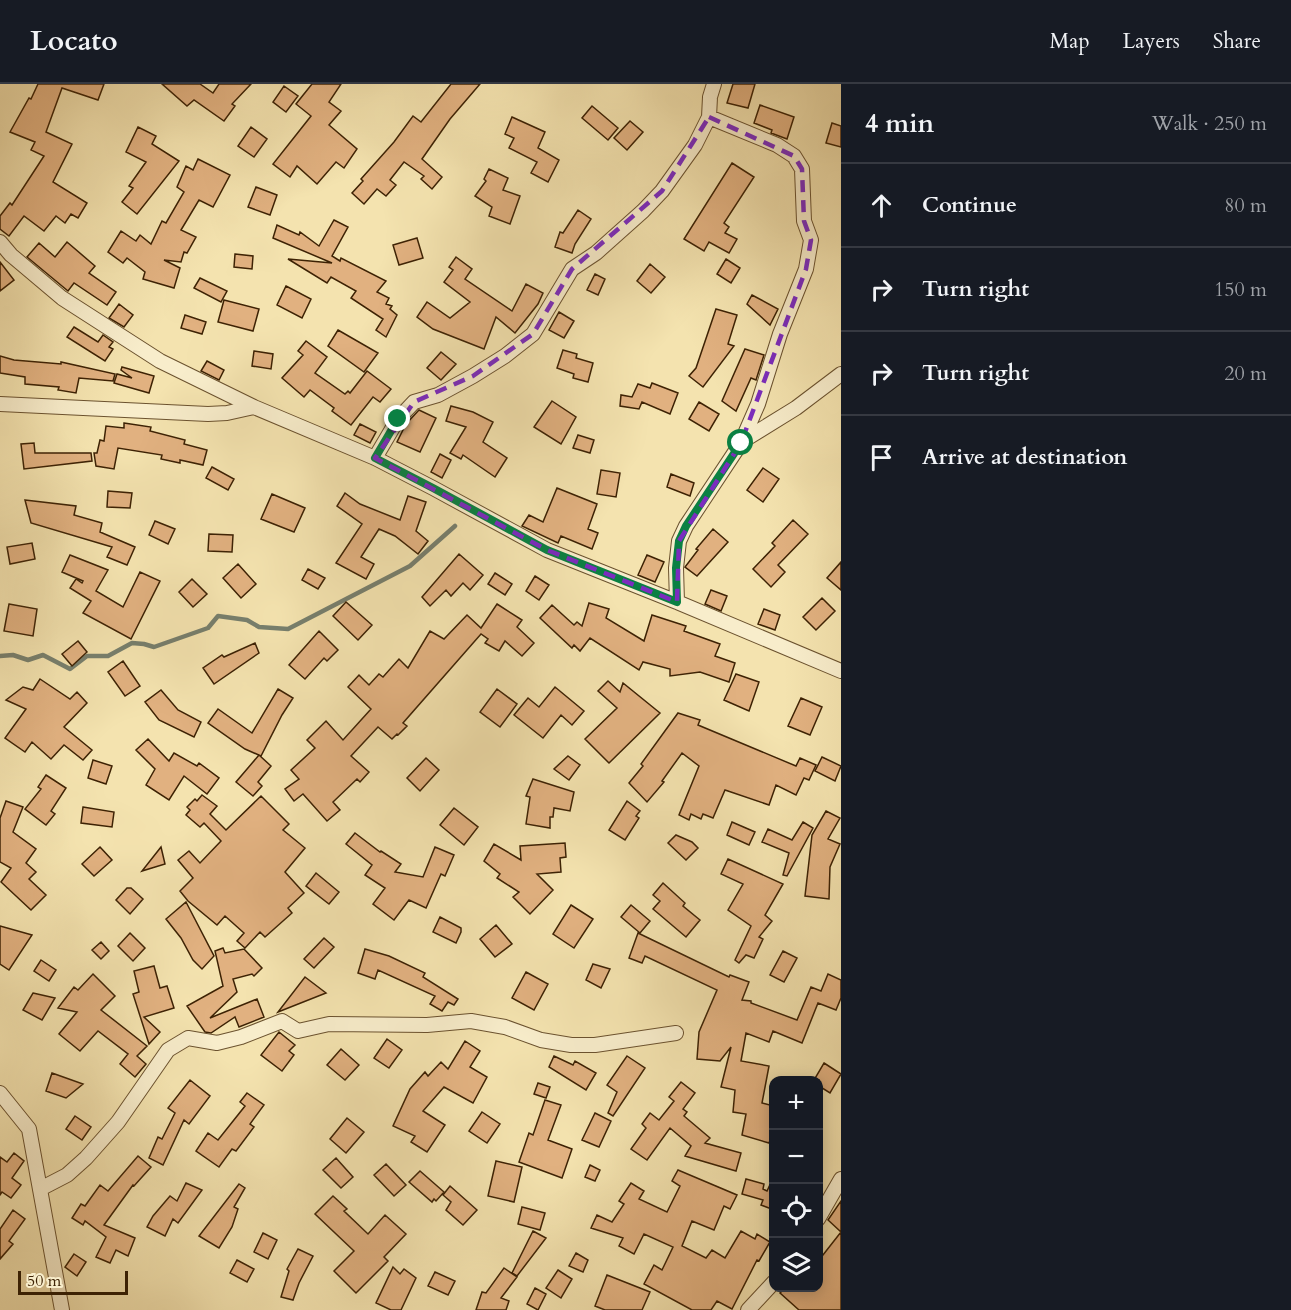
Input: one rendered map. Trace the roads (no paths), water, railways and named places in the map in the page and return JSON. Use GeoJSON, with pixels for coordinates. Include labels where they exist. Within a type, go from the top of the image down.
{"type":"FeatureCollection","features":[{"type":"Feature","properties":{"kind":"street"},"geometry":{"type":"LineString","coordinates":[[375,458],[398,419],[414,402],[438,395],[473,376],[505,356],[533,334],[572,269],[596,253],[662,191],[695,145],[709,117],[710,97],[714,84]]}},
{"type":"Feature","properties":{"kind":"street"},"geometry":{"type":"LineString","coordinates":[[677,602],[676,568],[679,541],[686,526],[741,443],[758,404],[780,334],[806,269],[811,240],[804,221],[802,169],[794,156],[777,145],[709,117]]}},
{"type":"Feature","properties":{"kind":"street"},"geometry":{"type":"LineString","coordinates":[[0,242],[11,255],[62,298],[160,361],[254,407],[375,458],[547,550],[841,671]]}},
{"type":"Feature","properties":{"kind":"street"},"geometry":{"type":"LineString","coordinates":[[741,443],[796,408],[841,374]]}},
{"type":"Feature","properties":{"kind":"street"},"geometry":{"type":"LineString","coordinates":[[0,404],[208,414],[227,413],[254,407]]}},
{"type":"Feature","properties":{"kind":"street"},"geometry":{"type":"LineString","coordinates":[[40,1189],[66,1175],[86,1158],[118,1122],[168,1050],[188,1038],[217,1043],[282,1022],[298,1030],[329,1024],[427,1025],[471,1021],[505,1027],[541,1040],[571,1045],[595,1045],[676,1033]]}},
{"type":"Feature","properties":{"kind":"street"},"geometry":{"type":"LineString","coordinates":[[0,1093],[29,1130],[62,1310]]}},
{"type":"Feature","properties":{"kind":"street"},"geometry":{"type":"LineString","coordinates":[[823,1212],[841,1179]]}},
{"type":"Feature","properties":{"kind":"street"},"geometry":{"type":"LineString","coordinates":[[748,1310],[769,1287]]}},
{"type":"Feature","properties":{"kind":"waterway"},"geometry":{"type":"LineString","coordinates":[[0,656],[13,655],[28,660],[43,655],[70,669],[87,656],[108,656],[132,643],[154,647],[208,628],[218,616],[247,620],[259,627],[288,629],[410,566],[455,526]]}}]}
